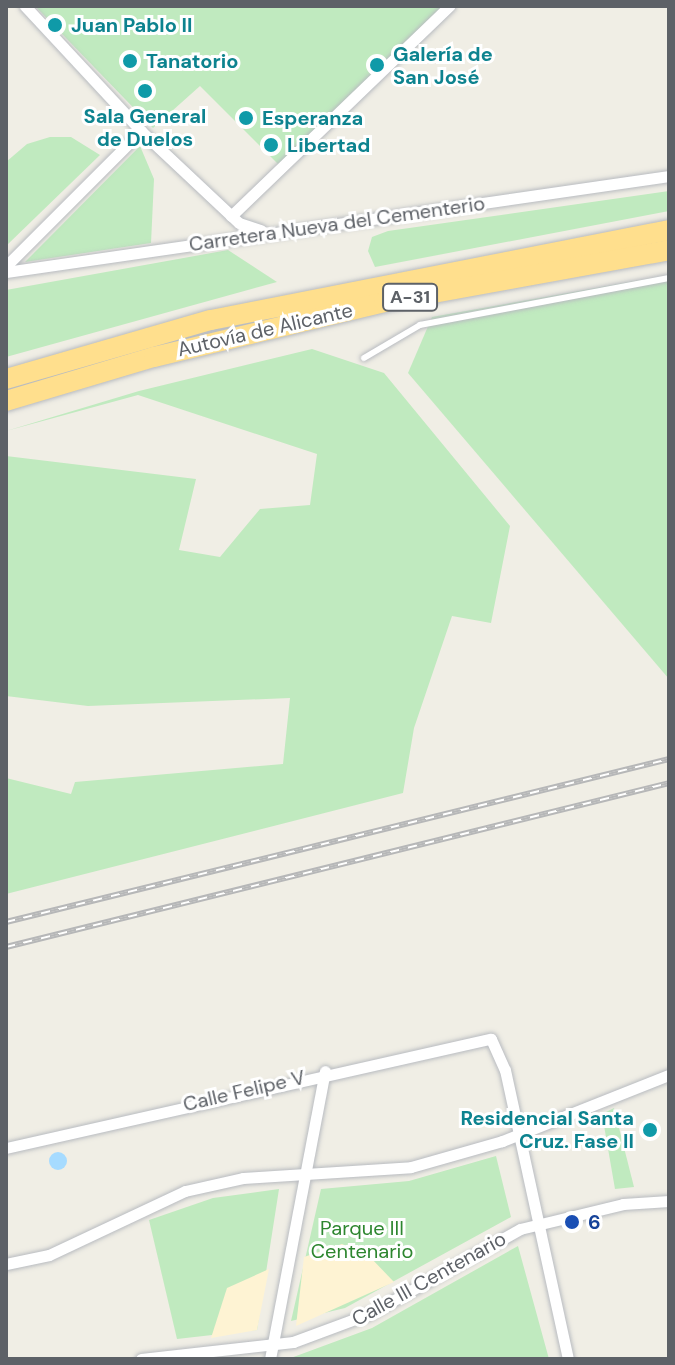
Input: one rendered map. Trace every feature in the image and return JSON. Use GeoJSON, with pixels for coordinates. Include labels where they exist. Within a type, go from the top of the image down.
{"type":"FeatureCollection","features":[{"type":"Feature","properties":{"kind":"highway","name":"Autovía de Alicante"},"geometry":{"type":"LineString","coordinates":[[6,379],[45,364],[314,297],[669,230]]}},
{"type":"Feature","properties":{"kind":"highway","name":"Autovía de Alicante"},"geometry":{"type":"LineString","coordinates":[[6,401],[154,357],[384,302],[669,250]]}},
{"type":"Feature","properties":{"kind":"highway"},"geometry":{"type":"LineString","coordinates":[[6,369],[45,364]]}},
{"type":"Feature","properties":{"kind":"street"},"geometry":{"type":"LineString","coordinates":[[25,6],[141,131],[231,216],[269,233]]}},
{"type":"Feature","properties":{"kind":"street"},"geometry":{"type":"LineString","coordinates":[[231,216],[449,6]]}},
{"type":"Feature","properties":{"kind":"street"},"geometry":{"type":"LineString","coordinates":[[6,266],[141,131]]}},
{"type":"Feature","properties":{"kind":"street","name":"Carretera Nueva del Cementerio"},"geometry":{"type":"LineString","coordinates":[[6,272],[669,176]]}},
{"type":"Feature","properties":{"kind":"street","name":"Calle Felipe V"},"geometry":{"type":"LineString","coordinates":[[6,1148],[483,1036],[498,1047],[515,1136]]}},
{"type":"Feature","properties":{"kind":"street"},"geometry":{"type":"LineString","coordinates":[[271,1353],[325,1071]]}},
{"type":"Feature","properties":{"kind":"street"},"geometry":{"type":"LineString","coordinates":[[6,1264],[49,1255],[185,1191],[307,1174],[411,1167],[515,1136],[669,1075]]}},
{"type":"Feature","properties":{"kind":"street"},"geometry":{"type":"LineString","coordinates":[[515,1136],[568,1359]]}},
{"type":"Feature","properties":{"kind":"street","name":"Calle III Centenario"},"geometry":{"type":"LineString","coordinates":[[141,1359],[271,1353],[371,1313],[467,1255],[536,1224],[669,1201]]}},
{"type":"Feature","properties":{"kind":"lane"},"geometry":{"type":"LineString","coordinates":[[364,358],[420,325],[669,278]]}},
{"type":"Feature","properties":{"kind":"green space"},"geometry":{"type":"Polygon","coordinates":[[[35,6],[442,6],[281,167],[200,86],[153,128],[35,6]]]}},
{"type":"Feature","properties":{"kind":"green space"},"geometry":{"type":"Polygon","coordinates":[[[50,137],[71,137],[100,155],[6,246],[6,162],[27,144],[50,137]]]}},
{"type":"Feature","properties":{"kind":"green space"},"geometry":{"type":"Polygon","coordinates":[[[140,146],[154,179],[151,243],[25,262],[140,146]]]}},
{"type":"Feature","properties":{"kind":"green space"},"geometry":{"type":"Polygon","coordinates":[[[669,191],[669,211],[375,267],[368,251],[372,237],[388,231],[669,191]]]}},
{"type":"Feature","properties":{"kind":"green space"},"geometry":{"type":"Polygon","coordinates":[[[228,250],[277,282],[6,357],[6,290],[228,250]]]}},
{"type":"Feature","properties":{"kind":"green space"},"geometry":{"type":"Polygon","coordinates":[[[669,275],[669,679],[408,373],[432,317],[669,275]]]}},
{"type":"Feature","properties":{"kind":"green space"},"geometry":{"type":"Polygon","coordinates":[[[312,349],[384,373],[510,526],[491,623],[452,616],[414,728],[403,793],[6,894],[6,778],[71,794],[75,782],[283,764],[290,698],[88,706],[6,696],[6,456],[196,479],[179,550],[220,557],[260,509],[310,505],[317,454],[138,395],[6,431],[139,391],[312,349]]]}},
{"type":"Feature","properties":{"kind":"green space"},"geometry":{"type":"Polygon","coordinates":[[[614,1108],[634,1187],[615,1189],[602,1114],[614,1108]]]}},
{"type":"Feature","properties":{"kind":"green space","name":"Parque III Centenario"},"geometry":{"type":"Polygon","coordinates":[[[496,1156],[511,1217],[345,1308],[291,1321],[321,1189],[409,1181],[496,1156]]]}},
{"type":"Feature","properties":{"kind":"green space","name":"Parque III Centenario"},"geometry":{"type":"Polygon","coordinates":[[[279,1189],[257,1330],[177,1339],[149,1220],[213,1198],[279,1189]]]}},
{"type":"Feature","properties":{"kind":"green space"},"geometry":{"type":"Polygon","coordinates":[[[518,1246],[549,1359],[288,1359],[372,1328],[518,1246]]]}},
{"type":"Feature","properties":{"kind":"sand"},"geometry":{"type":"Polygon","coordinates":[[[342,1244],[370,1257],[394,1282],[296,1326],[304,1257],[342,1244]]]}},
{"type":"Feature","properties":{"kind":"sand"},"geometry":{"type":"Polygon","coordinates":[[[269,1269],[257,1330],[211,1338],[227,1288],[269,1269]]]}},
{"type":"Feature","properties":{"kind":"water"},"geometry":{"type":"Polygon","coordinates":[[[58,1152],[67,1161],[58,1170],[49,1161],[58,1152]]]}},
{"type":"Feature","properties":{"kind":"railway"},"geometry":{"type":"LineString","coordinates":[[6,922],[669,759]]}},
{"type":"Feature","properties":{"kind":"railway"},"geometry":{"type":"LineString","coordinates":[[6,947],[669,783]]}},
{"type":"Feature","properties":{"kind":"place","name":"Juan Pablo II"},"geometry":{"type":"Point","coordinates":[55,25]}},
{"type":"Feature","properties":{"kind":"place","name":"Tanatorio"},"geometry":{"type":"Point","coordinates":[130,61]}},
{"type":"Feature","properties":{"kind":"place","name":"Galería de San José"},"geometry":{"type":"Point","coordinates":[377,65]}},
{"type":"Feature","properties":{"kind":"place","name":"Sala General de Duelos"},"geometry":{"type":"Point","coordinates":[145,91]}},
{"type":"Feature","properties":{"kind":"place","name":"Esperanza"},"geometry":{"type":"Point","coordinates":[246,118]}},
{"type":"Feature","properties":{"kind":"place","name":"Libertad"},"geometry":{"type":"Point","coordinates":[271,145]}},
{"type":"Feature","properties":{"kind":"place","name":"Residencial Santa Cruz. Fase II"},"geometry":{"type":"Point","coordinates":[650,1130]}},
{"type":"Feature","properties":{"kind":"place","name":"6"},"geometry":{"type":"Point","coordinates":[572,1222]}}]}
